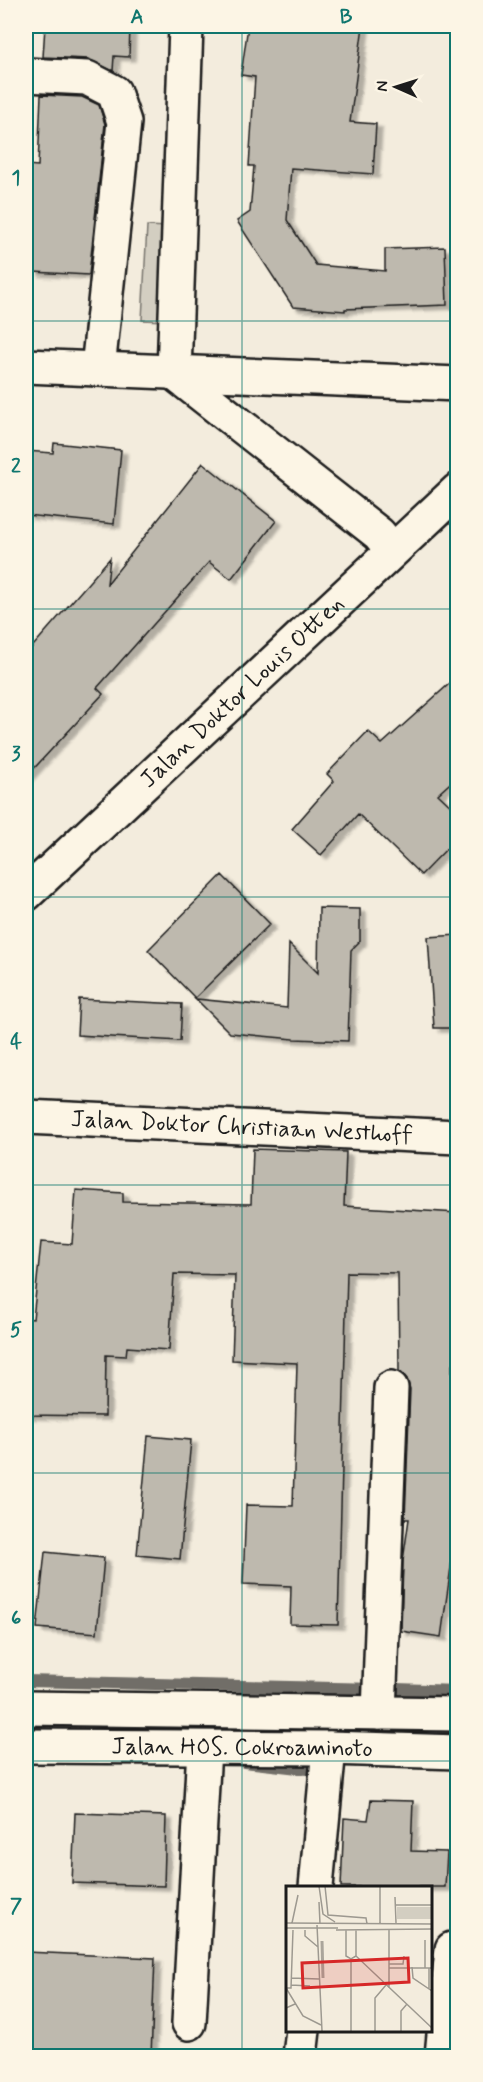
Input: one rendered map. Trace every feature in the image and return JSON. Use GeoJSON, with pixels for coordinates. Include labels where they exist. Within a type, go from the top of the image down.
{"type":"FeatureCollection","features":[{"type":"Feature","properties":{"kind":"main road"},"geometry":{"type":"LineString","coordinates":[[174,373],[186,26]]}},
{"type":"Feature","properties":{"kind":"main road"},"geometry":{"type":"LineString","coordinates":[[26,75],[87,78],[114,92],[124,122],[98,369]]}},
{"type":"Feature","properties":{"kind":"main road"},"geometry":{"type":"LineString","coordinates":[[26,366],[458,384]]}},
{"type":"Feature","properties":{"kind":"main road"},"geometry":{"type":"LineString","coordinates":[[174,373],[379,534],[392,550]]}},
{"type":"Feature","properties":{"kind":"main road","name":"Jalan Doktor Louis Otten"},"geometry":{"type":"LineString","coordinates":[[26,894],[458,490]]}},
{"type":"Feature","properties":{"kind":"main road","name":"Jalan Doktor Christiaan Westhoff"},"geometry":{"type":"LineString","coordinates":[[26,1117],[458,1137]]}},
{"type":"Feature","properties":{"kind":"main road"},"geometry":{"type":"LineString","coordinates":[[379,1713],[391,1388]]}},
{"type":"Feature","properties":{"kind":"main road","name":"Jalan HOS. Cokroaminoto"},"geometry":{"type":"LineString","coordinates":[[26,1708],[458,1714]]}},
{"type":"Feature","properties":{"kind":"main road","name":"Jalan HOS. Cokroaminoto"},"geometry":{"type":"LineString","coordinates":[[26,1746],[329,1748],[458,1752]]}},
{"type":"Feature","properties":{"kind":"main road"},"geometry":{"type":"LineString","coordinates":[[189,2023],[204,1748]]}},
{"type":"Feature","properties":{"kind":"main road"},"geometry":{"type":"LineString","coordinates":[[316,1886],[329,1748]]}},
{"type":"Feature","properties":{"kind":"main road"},"geometry":{"type":"LineString","coordinates":[[442,2056],[452,1949]]}},
{"type":"Feature","properties":{"kind":"main road"},"geometry":{"type":"LineString","coordinates":[[300,2056],[303,2031]]}},
{"type":"Feature","properties":{"kind":"shaded area"},"geometry":{"type":"Polygon","coordinates":[[[147,226],[168,227],[165,321],[142,320],[147,226]]]}},
{"type":"Feature","properties":{"kind":"building"},"geometry":{"type":"Polygon","coordinates":[[[45,26],[130,26],[129,57],[114,56],[113,71],[88,59],[43,57],[45,26]]]}},
{"type":"Feature","properties":{"kind":"building"},"geometry":{"type":"Polygon","coordinates":[[[248,26],[363,26],[350,122],[376,124],[373,174],[291,168],[287,220],[316,265],[385,271],[385,249],[445,247],[447,305],[345,309],[345,311],[293,307],[237,221],[250,212],[254,166],[249,166],[255,77],[241,75],[248,26]]]}},
{"type":"Feature","properties":{"kind":"building"},"geometry":{"type":"Polygon","coordinates":[[[41,95],[82,97],[99,105],[105,124],[89,275],[33,272],[33,257],[26,256],[26,165],[38,166],[41,95]]]}},
{"type":"Feature","properties":{"kind":"building"},"geometry":{"type":"Polygon","coordinates":[[[54,443],[121,450],[114,524],[26,515],[26,451],[53,453],[54,443]]]}},
{"type":"Feature","properties":{"kind":"building"},"geometry":{"type":"Polygon","coordinates":[[[203,463],[276,521],[231,579],[209,562],[97,688],[103,694],[26,777],[26,654],[110,558],[107,584],[203,463]]]}},
{"type":"Feature","properties":{"kind":"building"},"geometry":{"type":"Polygon","coordinates":[[[458,676],[458,776],[438,794],[458,813],[458,837],[421,875],[358,814],[321,855],[292,829],[334,781],[327,774],[368,731],[382,744],[458,676]]]}},
{"type":"Feature","properties":{"kind":"building"},"geometry":{"type":"Polygon","coordinates":[[[222,875],[270,924],[195,998],[148,950],[222,875]]]}},
{"type":"Feature","properties":{"kind":"building"},"geometry":{"type":"Polygon","coordinates":[[[319,908],[360,909],[360,941],[351,950],[348,1041],[230,1033],[196,999],[287,1008],[289,944],[318,973],[319,908]]]}},
{"type":"Feature","properties":{"kind":"building"},"geometry":{"type":"Polygon","coordinates":[[[458,935],[458,1028],[434,1028],[428,937],[458,935]]]}},
{"type":"Feature","properties":{"kind":"building"},"geometry":{"type":"Polygon","coordinates":[[[79,999],[182,1004],[180,1041],[77,1035],[79,999]]]}},
{"type":"Feature","properties":{"kind":"building"},"geometry":{"type":"Polygon","coordinates":[[[253,1149],[346,1152],[344,1206],[458,1213],[458,1299],[455,1365],[452,1365],[453,1553],[441,1637],[401,1631],[403,1561],[409,1519],[405,1519],[410,1389],[407,1379],[399,1371],[398,1273],[347,1272],[338,1625],[290,1624],[291,1586],[243,1584],[246,1505],[293,1506],[297,1363],[232,1360],[235,1275],[174,1274],[169,1350],[127,1347],[126,1356],[106,1355],[105,1416],[26,1415],[26,1318],[33,1319],[41,1242],[72,1244],[76,1190],[123,1193],[123,1202],[251,1204],[253,1149]]]}},
{"type":"Feature","properties":{"kind":"building"},"geometry":{"type":"Polygon","coordinates":[[[148,1436],[191,1440],[180,1559],[137,1555],[148,1436]]]}},
{"type":"Feature","properties":{"kind":"building"},"geometry":{"type":"Polygon","coordinates":[[[45,1552],[104,1558],[97,1633],[37,1628],[45,1552]]]}},
{"type":"Feature","properties":{"kind":"building"},"geometry":{"type":"Polygon","coordinates":[[[371,1800],[413,1801],[411,1851],[447,1852],[445,1887],[341,1886],[344,1818],[368,1820],[371,1800]]]}},
{"type":"Feature","properties":{"kind":"building"},"geometry":{"type":"Polygon","coordinates":[[[75,1813],[166,1816],[164,1886],[72,1883],[75,1813]]]}},
{"type":"Feature","properties":{"kind":"building"},"geometry":{"type":"Polygon","coordinates":[[[26,1952],[155,1958],[151,2056],[26,2056],[26,1952]]]}},
{"type":"Feature","properties":{"kind":"waterway"},"geometry":{"type":"LineString","coordinates":[[26,1681],[378,1689]]}},
{"type":"Feature","properties":{"kind":"waterway"},"geometry":{"type":"LineString","coordinates":[[396,1689],[458,1691]]}},
{"type":"Feature","properties":{"kind":"waterway"},"geometry":{"type":"LineString","coordinates":[[244,1762],[316,1770]]}}]}
